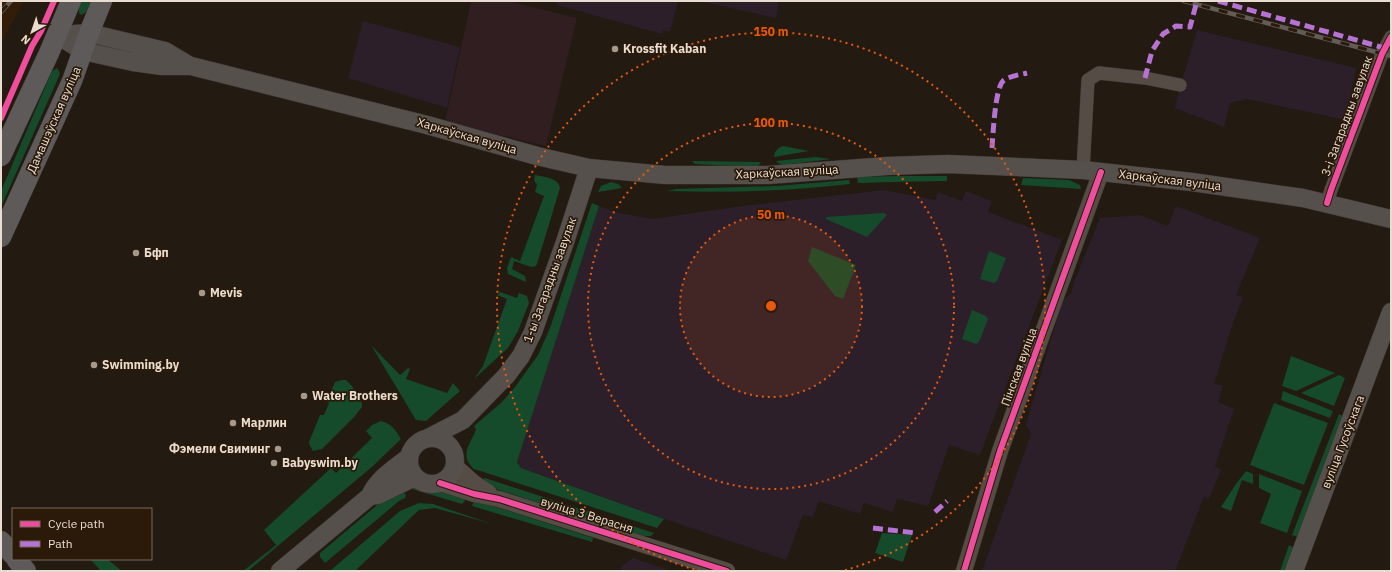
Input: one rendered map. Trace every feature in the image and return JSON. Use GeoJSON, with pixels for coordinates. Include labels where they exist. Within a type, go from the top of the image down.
{"type":"FeatureCollection","features":[{"type":"Feature","properties":{"kind":"main road"},"geometry":{"type":"LineString","coordinates":[[1,156],[57,35],[71,1]]}},
{"type":"Feature","properties":{"kind":"main road","name":"Дамашэўская вуліца"},"geometry":{"type":"LineString","coordinates":[[1,237],[55,120],[102,1]]}},
{"type":"Feature","properties":{"kind":"main road","name":"Харкаўская вуліца"},"geometry":{"type":"LineString","coordinates":[[57,35],[86,42],[165,51],[191,66],[427,124],[544,158],[589,168],[665,176],[768,175],[887,166],[948,164],[1092,171],[1199,183],[1303,198],[1391,219]]}},
{"type":"Feature","properties":{"kind":"main road","name":"1-ы Загарадны завулак"},"geometry":{"type":"LineString","coordinates":[[428,438],[463,420],[506,376],[521,356],[533,332],[565,242],[589,168]]}},
{"type":"Feature","properties":{"kind":"main road","name":"вуліца Гусоўскага"},"geometry":{"type":"LineString","coordinates":[[1294,571],[1389,321]]}},
{"type":"Feature","properties":{"kind":"main road","name":"1-ы Загарадны завулак"},"geometry":{"type":"LineString","coordinates":[[455,460],[458,434],[463,420]]}},
{"type":"Feature","properties":{"kind":"main road"},"geometry":{"type":"LineString","coordinates":[[280,571],[370,496],[373,489],[391,471],[409,457],[417,443],[428,438],[445,441],[449,445],[455,460],[450,477],[440,483],[435,484],[424,483],[415,477],[410,468],[409,457]]}},
{"type":"Feature","properties":{"kind":"main road"},"geometry":{"type":"LineString","coordinates":[[370,496],[378,495],[415,477]]}},
{"type":"Feature","properties":{"kind":"main road"},"geometry":{"type":"LineString","coordinates":[[1,541],[12,554]]}},
{"type":"Feature","properties":{"kind":"main road"},"geometry":{"type":"LineString","coordinates":[[17,560],[26,571]]}},
{"type":"Feature","properties":{"kind":"street","name":"3-і Загарадны завулак"},"geometry":{"type":"LineString","coordinates":[[1327,203],[1382,54],[1391,38]]}},
{"type":"Feature","properties":{"kind":"street"},"geometry":{"type":"LineString","coordinates":[[1092,171],[1088,80],[1099,73],[1145,78],[1180,85]]}},
{"type":"Feature","properties":{"kind":"street","name":"Пінская вуліца"},"geometry":{"type":"LineString","coordinates":[[964,571],[1000,451],[1092,171]]}},
{"type":"Feature","properties":{"kind":"street","name":"вуліца 3 Верасня"},"geometry":{"type":"LineString","coordinates":[[455,460],[474,484],[499,499]]}},
{"type":"Feature","properties":{"kind":"street","name":"вуліца 3 Верасня"},"geometry":{"type":"LineString","coordinates":[[440,483],[474,494],[499,499],[728,571]]}},
{"type":"Feature","properties":{"kind":"shaded area"},"geometry":{"type":"Polygon","coordinates":[[[1,1],[24,1],[1,43],[1,1]]]}},
{"type":"Feature","properties":{"kind":"shaded area"},"geometry":{"type":"Polygon","coordinates":[[[471,1],[508,1],[577,18],[546,146],[445,122],[471,1]]]}},
{"type":"Feature","properties":{"kind":"shaded area"},"geometry":{"type":"Polygon","coordinates":[[[557,1],[678,1],[670,32],[663,30],[662,34],[557,5],[557,1]]]}},
{"type":"Feature","properties":{"kind":"shaded area"},"geometry":{"type":"Polygon","coordinates":[[[699,1],[779,1],[776,18],[699,1]]]}},
{"type":"Feature","properties":{"kind":"shaded area"},"geometry":{"type":"Polygon","coordinates":[[[363,21],[460,47],[447,108],[348,78],[363,21]]]}},
{"type":"Feature","properties":{"kind":"shaded area"},"geometry":{"type":"Polygon","coordinates":[[[1197,30],[1356,68],[1346,120],[1247,99],[1230,103],[1224,127],[1175,108],[1197,30]]]}},
{"type":"Feature","properties":{"kind":"shaded area"},"geometry":{"type":"Polygon","coordinates":[[[884,190],[935,200],[938,192],[962,201],[966,191],[992,201],[988,212],[1062,240],[980,455],[949,445],[928,506],[897,499],[893,512],[864,503],[860,514],[819,501],[813,517],[803,515],[786,560],[670,521],[521,468],[517,462],[599,206],[619,213],[652,219],[742,206],[884,190]]]}},
{"type":"Feature","properties":{"kind":"shaded area"},"geometry":{"type":"Polygon","coordinates":[[[1176,206],[1260,238],[1236,295],[1243,297],[1234,320],[1214,384],[1223,386],[1218,402],[1234,409],[1215,466],[1221,470],[1209,499],[1204,497],[1175,571],[982,571],[1031,434],[1026,424],[1062,302],[1071,293],[1100,218],[1140,215],[1168,226],[1176,206]]]}},
{"type":"Feature","properties":{"kind":"shaded area"},"geometry":{"type":"Polygon","coordinates":[[[633,558],[672,571],[620,571],[622,566],[633,558]]]}},
{"type":"Feature","properties":{"kind":"green space"},"geometry":{"type":"Polygon","coordinates":[[[81,1],[91,1],[87,11],[81,15],[79,13],[79,7],[81,1]]]}},
{"type":"Feature","properties":{"kind":"green space"},"geometry":{"type":"Polygon","coordinates":[[[57,68],[60,74],[1,207],[1,191],[52,71],[57,68]]]}},
{"type":"Feature","properties":{"kind":"green space"},"geometry":{"type":"Polygon","coordinates":[[[783,146],[809,151],[774,157],[777,150],[783,146]]]}},
{"type":"Feature","properties":{"kind":"green space"},"geometry":{"type":"Polygon","coordinates":[[[816,157],[831,159],[783,165],[776,161],[816,157]]]}},
{"type":"Feature","properties":{"kind":"green space"},"geometry":{"type":"Polygon","coordinates":[[[692,161],[761,162],[759,165],[754,167],[695,164],[692,161]]]}},
{"type":"Feature","properties":{"kind":"green space"},"geometry":{"type":"Polygon","coordinates":[[[535,175],[554,180],[560,188],[536,266],[531,267],[514,261],[512,269],[525,276],[526,282],[508,274],[507,268],[511,257],[520,261],[544,196],[535,192],[537,185],[534,180],[535,175]]]}},
{"type":"Feature","properties":{"kind":"green space"},"geometry":{"type":"Polygon","coordinates":[[[947,176],[947,181],[858,183],[857,177],[947,176]]]}},
{"type":"Feature","properties":{"kind":"green space"},"geometry":{"type":"Polygon","coordinates":[[[1023,178],[1069,180],[1080,185],[1081,189],[1021,185],[1023,178]]]}},
{"type":"Feature","properties":{"kind":"green space"},"geometry":{"type":"Polygon","coordinates":[[[849,180],[850,184],[781,190],[736,192],[667,191],[676,189],[776,186],[849,180]]]}},
{"type":"Feature","properties":{"kind":"green space"},"geometry":{"type":"Polygon","coordinates":[[[611,182],[618,184],[622,188],[598,192],[601,186],[611,182]]]}},
{"type":"Feature","properties":{"kind":"green space"},"geometry":{"type":"Polygon","coordinates":[[[592,203],[599,206],[517,462],[521,468],[664,519],[657,528],[474,469],[466,455],[476,430],[474,426],[502,402],[538,355],[550,328],[592,203]]]}},
{"type":"Feature","properties":{"kind":"green space"},"geometry":{"type":"Polygon","coordinates":[[[884,213],[887,215],[867,237],[826,219],[826,217],[884,213]]]}},
{"type":"Feature","properties":{"kind":"green space"},"geometry":{"type":"Polygon","coordinates":[[[812,247],[856,265],[843,299],[835,296],[808,261],[812,247]]]}},
{"type":"Feature","properties":{"kind":"green space"},"geometry":{"type":"Polygon","coordinates":[[[989,251],[1006,258],[997,281],[994,283],[980,279],[989,251]]]}},
{"type":"Feature","properties":{"kind":"green space"},"geometry":{"type":"Polygon","coordinates":[[[500,292],[517,298],[519,293],[527,296],[529,303],[518,331],[508,348],[474,379],[483,366],[507,299],[497,295],[500,292]]]}},
{"type":"Feature","properties":{"kind":"green space"},"geometry":{"type":"Polygon","coordinates":[[[972,310],[986,316],[988,319],[979,342],[976,344],[962,339],[972,310]]]}},
{"type":"Feature","properties":{"kind":"green space"},"geometry":{"type":"Polygon","coordinates":[[[371,345],[400,375],[408,368],[410,369],[406,379],[447,393],[453,383],[460,391],[426,421],[416,420],[371,345]]]}},
{"type":"Feature","properties":{"kind":"green space"},"geometry":{"type":"Polygon","coordinates":[[[1291,356],[1335,373],[1296,391],[1282,386],[1291,356]]]}},
{"type":"Feature","properties":{"kind":"green space"},"geometry":{"type":"Polygon","coordinates":[[[1339,375],[1345,378],[1334,406],[1301,393],[1339,375]]]}},
{"type":"Feature","properties":{"kind":"green space"},"geometry":{"type":"Polygon","coordinates":[[[346,380],[352,386],[362,403],[362,407],[322,449],[313,451],[309,442],[320,415],[324,415],[329,403],[327,401],[335,382],[346,380]]]}},
{"type":"Feature","properties":{"kind":"green space"},"geometry":{"type":"Polygon","coordinates":[[[1283,391],[1333,411],[1330,418],[1281,400],[1283,391]]]}},
{"type":"Feature","properties":{"kind":"green space"},"geometry":{"type":"Polygon","coordinates":[[[1274,403],[1328,423],[1304,485],[1250,465],[1274,403]]]}},
{"type":"Feature","properties":{"kind":"green space"},"geometry":{"type":"Polygon","coordinates":[[[1339,414],[1343,416],[1298,537],[1292,535],[1339,414]]]}},
{"type":"Feature","properties":{"kind":"green space"},"geometry":{"type":"Polygon","coordinates":[[[381,421],[393,427],[401,439],[373,466],[248,571],[243,571],[276,545],[264,530],[331,468],[336,473],[372,438],[366,431],[372,425],[381,421]]]}},
{"type":"Feature","properties":{"kind":"green space"},"geometry":{"type":"Polygon","coordinates":[[[1246,471],[1253,474],[1253,484],[1242,480],[1231,511],[1221,507],[1236,484],[1246,471]]]}},
{"type":"Feature","properties":{"kind":"green space"},"geometry":{"type":"Polygon","coordinates":[[[1259,474],[1302,491],[1287,533],[1260,523],[1271,494],[1259,488],[1259,474]]]}},
{"type":"Feature","properties":{"kind":"green space"},"geometry":{"type":"Polygon","coordinates":[[[485,478],[654,533],[651,536],[641,536],[481,484],[485,478]]]}},
{"type":"Feature","properties":{"kind":"green space"},"geometry":{"type":"Polygon","coordinates":[[[421,484],[466,498],[462,504],[412,489],[408,486],[421,484]]]}},
{"type":"Feature","properties":{"kind":"green space"},"geometry":{"type":"Polygon","coordinates":[[[400,488],[406,495],[405,498],[399,501],[325,563],[320,557],[320,553],[395,490],[400,488]]]}},
{"type":"Feature","properties":{"kind":"green space"},"geometry":{"type":"Polygon","coordinates":[[[474,500],[593,538],[592,542],[472,506],[474,500]]]}},
{"type":"Feature","properties":{"kind":"green space"},"geometry":{"type":"Polygon","coordinates":[[[419,503],[433,504],[492,524],[435,508],[419,510],[355,571],[331,570],[400,511],[419,503]]]}},
{"type":"Feature","properties":{"kind":"green space"},"geometry":{"type":"Polygon","coordinates":[[[882,533],[912,535],[903,562],[875,553],[882,533]]]}},
{"type":"Feature","properties":{"kind":"green space"},"geometry":{"type":"Polygon","coordinates":[[[1289,545],[1294,548],[1286,571],[1280,571],[1289,545]]]}},
{"type":"Feature","properties":{"kind":"green space"},"geometry":{"type":"Polygon","coordinates":[[[91,560],[108,560],[122,571],[101,571],[91,560]]]}},
{"type":"Feature","properties":{"kind":"railway"},"geometry":{"type":"LineString","coordinates":[[1,12],[11,1]]}},
{"type":"Feature","properties":{"kind":"railway"},"geometry":{"type":"LineString","coordinates":[[1184,1],[1391,56]]}},
{"type":"Feature","properties":{"kind":"marked path"},"geometry":{"type":"LineString","coordinates":[[1145,78],[1152,51],[1163,34],[1176,26],[1190,27],[1197,1]]}},
{"type":"Feature","properties":{"kind":"marked path"},"geometry":{"type":"LineString","coordinates":[[1218,1],[1388,49]]}},
{"type":"Feature","properties":{"kind":"marked path"},"geometry":{"type":"LineString","coordinates":[[992,148],[995,113],[1000,86],[1003,81],[1008,78],[1027,73]]}},
{"type":"Feature","properties":{"kind":"marked path"},"geometry":{"type":"LineString","coordinates":[[935,512],[947,501]]}},
{"type":"Feature","properties":{"kind":"marked path"},"geometry":{"type":"LineString","coordinates":[[873,528],[916,533]]}},
{"type":"Feature","properties":{"kind":"cycle path"},"geometry":{"type":"LineString","coordinates":[[1,118],[32,46],[41,31],[54,1]]}},
{"type":"Feature","properties":{"kind":"cycle path"},"geometry":{"type":"LineString","coordinates":[[1327,203],[1382,54],[1391,37]]}},
{"type":"Feature","properties":{"kind":"cycle path"},"geometry":{"type":"LineString","coordinates":[[964,571],[1000,451],[1101,172]]}},
{"type":"Feature","properties":{"kind":"cycle path"},"geometry":{"type":"LineString","coordinates":[[440,483],[474,494],[499,499],[727,571]]}},
{"type":"Feature","properties":{"kind":"place","name":"Krossfit Kaban"},"geometry":{"type":"Point","coordinates":[615,49]}},
{"type":"Feature","properties":{"kind":"place","name":"Бфп"},"geometry":{"type":"Point","coordinates":[136,253]}},
{"type":"Feature","properties":{"kind":"place","name":"Mevis"},"geometry":{"type":"Point","coordinates":[202,293]}},
{"type":"Feature","properties":{"kind":"place","name":"Swimming.by"},"geometry":{"type":"Point","coordinates":[94,365]}},
{"type":"Feature","properties":{"kind":"place","name":"Water Brothers"},"geometry":{"type":"Point","coordinates":[304,396]}},
{"type":"Feature","properties":{"kind":"place","name":"Марлин"},"geometry":{"type":"Point","coordinates":[233,423]}},
{"type":"Feature","properties":{"kind":"place","name":"Фэмели Свиминг"},"geometry":{"type":"Point","coordinates":[278,449]}},
{"type":"Feature","properties":{"kind":"place","name":"Babyswim.by"},"geometry":{"type":"Point","coordinates":[274,463]}}]}
